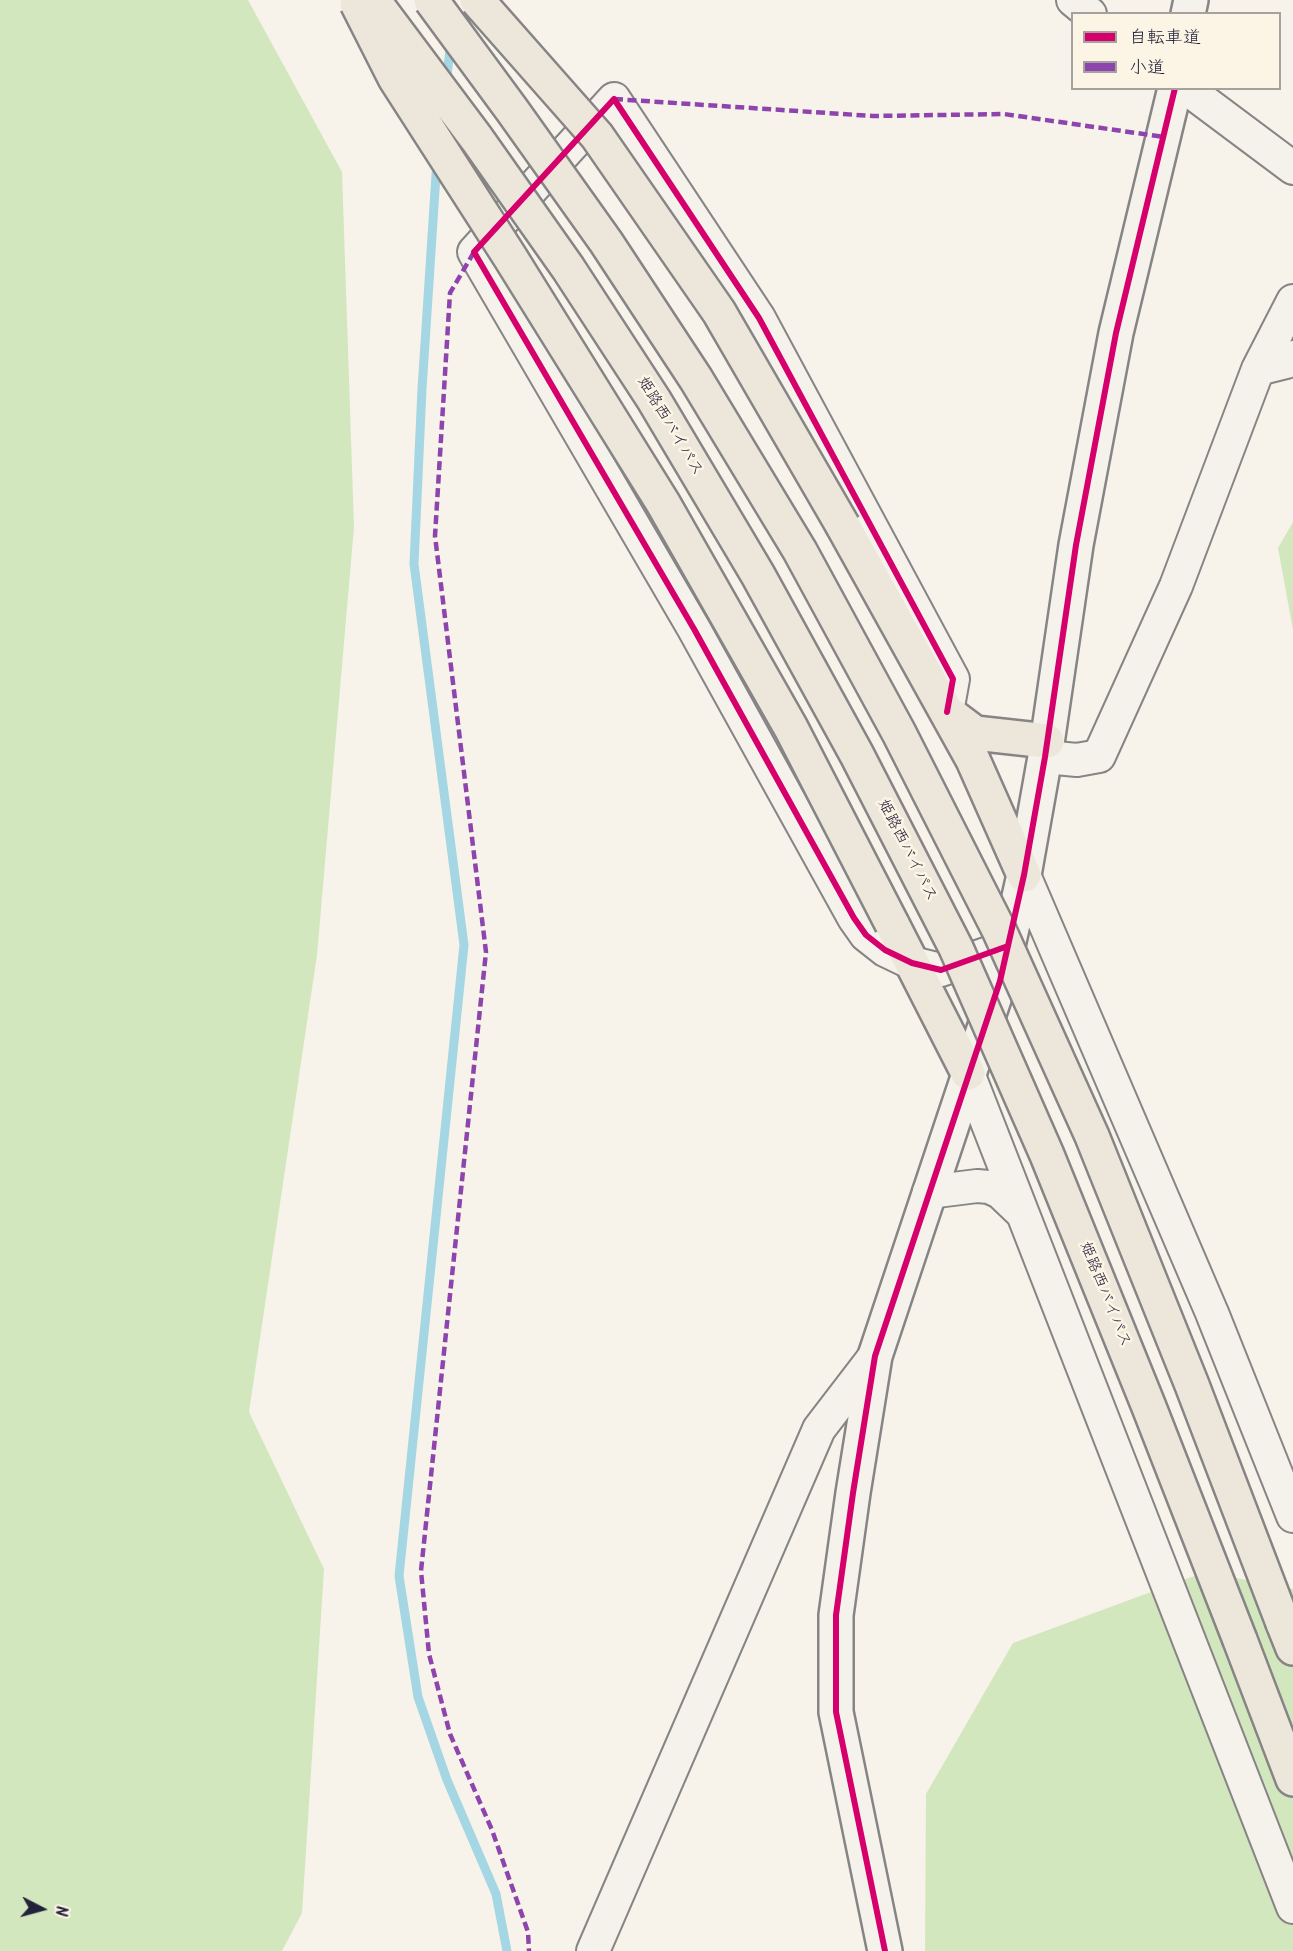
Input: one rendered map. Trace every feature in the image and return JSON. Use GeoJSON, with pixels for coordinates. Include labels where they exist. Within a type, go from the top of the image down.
{"type":"FeatureCollection","features":[{"type":"Feature","properties":{"kind":"highway"},"geometry":{"type":"LineString","coordinates":[[356,0],[395,78],[663,503],[791,728],[969,1073]]}},
{"type":"Feature","properties":{"kind":"highway","name":"姫路西バイパス"},"geometry":{"type":"LineString","coordinates":[[374,0],[568,268],[654,400],[758,575],[857,755],[956,948],[1047,1155],[1145,1396],[1293,1779]]}},
{"type":"Feature","properties":{"kind":"highway"},"geometry":{"type":"LineString","coordinates":[[431,0],[606,242],[696,380],[800,551],[899,733],[999,930],[1092,1136],[1192,1385],[1288,1636]]}},
{"type":"Feature","properties":{"kind":"highway"},"geometry":{"type":"LineString","coordinates":[[477,0],[597,136],[719,312],[947,712],[973,760],[1024,875]]}},
{"type":"Feature","properties":{"kind":"highway"},"geometry":{"type":"LineString","coordinates":[[947,712],[975,733],[1046,749]]}},
{"type":"Feature","properties":{"kind":"street"},"geometry":{"type":"LineString","coordinates":[[1073,0],[1088,12]]}},
{"type":"Feature","properties":{"kind":"street"},"geometry":{"type":"LineString","coordinates":[[885,1951],[836,1712],[836,1615],[875,1356],[994,1000],[1008,946],[1024,875],[1046,749],[1076,545],[1116,333],[1174,90]]}},
{"type":"Feature","properties":{"kind":"street"},"geometry":{"type":"LineString","coordinates":[[1189,90],[1293,168]]}},
{"type":"Feature","properties":{"kind":"street"},"geometry":{"type":"LineString","coordinates":[[947,712],[953,679],[759,318],[614,99],[474,252],[694,629],[854,918],[866,935],[885,950],[912,963],[941,970],[1008,946]]}},
{"type":"Feature","properties":{"kind":"street"},"geometry":{"type":"LineString","coordinates":[[1046,749],[1077,760],[1099,756],[1176,586],[1258,369],[1293,301]]}},
{"type":"Feature","properties":{"kind":"street"},"geometry":{"type":"LineString","coordinates":[[1258,369],[1286,362],[1293,357]]}},
{"type":"Feature","properties":{"kind":"street"},"geometry":{"type":"LineString","coordinates":[[1024,875],[1212,1313],[1293,1516]]}},
{"type":"Feature","properties":{"kind":"street"},"geometry":{"type":"LineString","coordinates":[[994,1000],[1037,995],[1079,1002]]}},
{"type":"Feature","properties":{"kind":"street"},"geometry":{"type":"LineString","coordinates":[[969,1073],[1293,1907]]}},
{"type":"Feature","properties":{"kind":"street"},"geometry":{"type":"LineString","coordinates":[[929,1192],[977,1186],[988,1187],[1000,1192],[1024,1216]]}},
{"type":"Feature","properties":{"kind":"street"},"geometry":{"type":"LineString","coordinates":[[593,1951],[819,1429],[875,1356]]}},
{"type":"Feature","properties":{"kind":"green space"},"geometry":{"type":"Polygon","coordinates":[[[0,0],[248,0],[342,172],[354,527],[317,955],[249,1412],[324,1569],[302,1913],[282,1951],[0,1951],[0,0]]]}},
{"type":"Feature","properties":{"kind":"green space"},"geometry":{"type":"Polygon","coordinates":[[[1293,522],[1293,630],[1278,548],[1293,522]]]}},
{"type":"Feature","properties":{"kind":"green space"},"geometry":{"type":"Polygon","coordinates":[[[1205,1572],[1293,1589],[1293,1951],[925,1951],[926,1794],[1013,1643],[1205,1572]]]}},
{"type":"Feature","properties":{"kind":"waterway"},"geometry":{"type":"LineString","coordinates":[[446,84],[451,41]]}},
{"type":"Feature","properties":{"kind":"waterway"},"geometry":{"type":"LineString","coordinates":[[437,160],[422,389],[414,564],[464,945],[399,1576],[418,1697],[447,1780],[496,1894],[507,1951]]}},
{"type":"Feature","properties":{"kind":"marked path"},"geometry":{"type":"LineString","coordinates":[[614,99],[873,116],[1004,114],[1164,137]]}},
{"type":"Feature","properties":{"kind":"marked path"},"geometry":{"type":"LineString","coordinates":[[474,252],[450,293],[435,536],[486,952],[421,1571],[429,1654],[450,1734],[492,1830],[528,1932],[529,1951]]}},
{"type":"Feature","properties":{"kind":"cycle path"},"geometry":{"type":"LineString","coordinates":[[885,1951],[836,1712],[836,1615],[853,1493],[875,1356],[1000,981],[1024,875],[1045,757],[1076,545],[1116,333],[1175,90]]}},
{"type":"Feature","properties":{"kind":"cycle path"},"geometry":{"type":"LineString","coordinates":[[947,712],[953,679],[759,318],[614,99],[474,252],[694,629],[854,918],[866,935],[885,950],[912,963],[941,970],[1008,946]]}}]}
